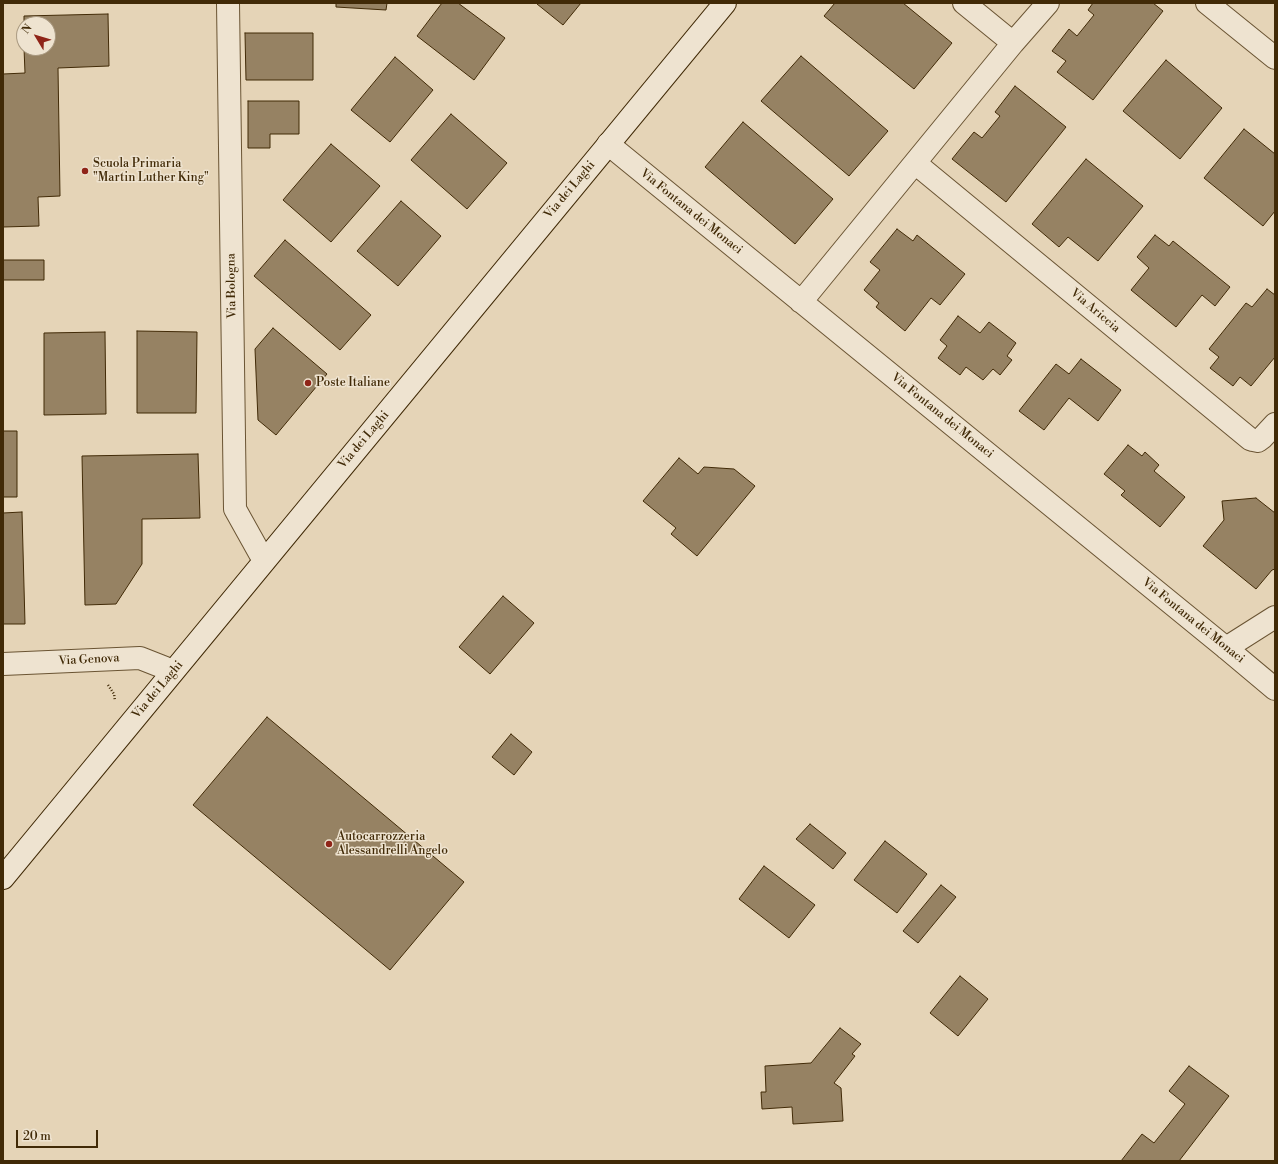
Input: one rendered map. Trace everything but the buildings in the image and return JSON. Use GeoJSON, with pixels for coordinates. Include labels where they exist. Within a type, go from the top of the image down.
{"type":"FeatureCollection","features":[{"type":"Feature","properties":{"kind":"street","name":"Via Bologna"},"geometry":{"type":"LineString","coordinates":[[228,3],[235,509],[264,562]]}},
{"type":"Feature","properties":{"kind":"street","name":"Via dei Laghi"},"geometry":{"type":"LineString","coordinates":[[3,878],[725,3]]}},
{"type":"Feature","properties":{"kind":"street"},"geometry":{"type":"LineString","coordinates":[[964,3],[1013,43]]}},
{"type":"Feature","properties":{"kind":"street"},"geometry":{"type":"LineString","coordinates":[[801,302],[1013,43],[1048,3]]}},
{"type":"Feature","properties":{"kind":"street"},"geometry":{"type":"LineString","coordinates":[[1207,3],[1275,58]]}},
{"type":"Feature","properties":{"kind":"street","name":"Via Fontana dei Monaci"},"geometry":{"type":"LineString","coordinates":[[608,144],[1275,689]]}},
{"type":"Feature","properties":{"kind":"street","name":"Via Ariccia"},"geometry":{"type":"LineString","coordinates":[[915,163],[1250,438],[1258,441],[1275,424]]}},
{"type":"Feature","properties":{"kind":"street"},"geometry":{"type":"LineString","coordinates":[[1226,648],[1275,616]]}},
{"type":"Feature","properties":{"kind":"street","name":"Via Genova"},"geometry":{"type":"LineString","coordinates":[[3,664],[140,658],[173,671]]}},
{"type":"Feature","properties":{"kind":"path"},"geometry":{"type":"LineString","coordinates":[[102,683],[109,685],[114,694],[115,706]]}},
{"type":"Feature","properties":{"kind":"place","name":"Scuola Primaria \"Martin Luther King\""},"geometry":{"type":"Point","coordinates":[85,171]}},
{"type":"Feature","properties":{"kind":"place","name":"Poste Italiane"},"geometry":{"type":"Point","coordinates":[308,383]}},
{"type":"Feature","properties":{"kind":"place","name":"Autocarrozzeria Alessandrelli Angelo"},"geometry":{"type":"Point","coordinates":[329,844]}}]}
